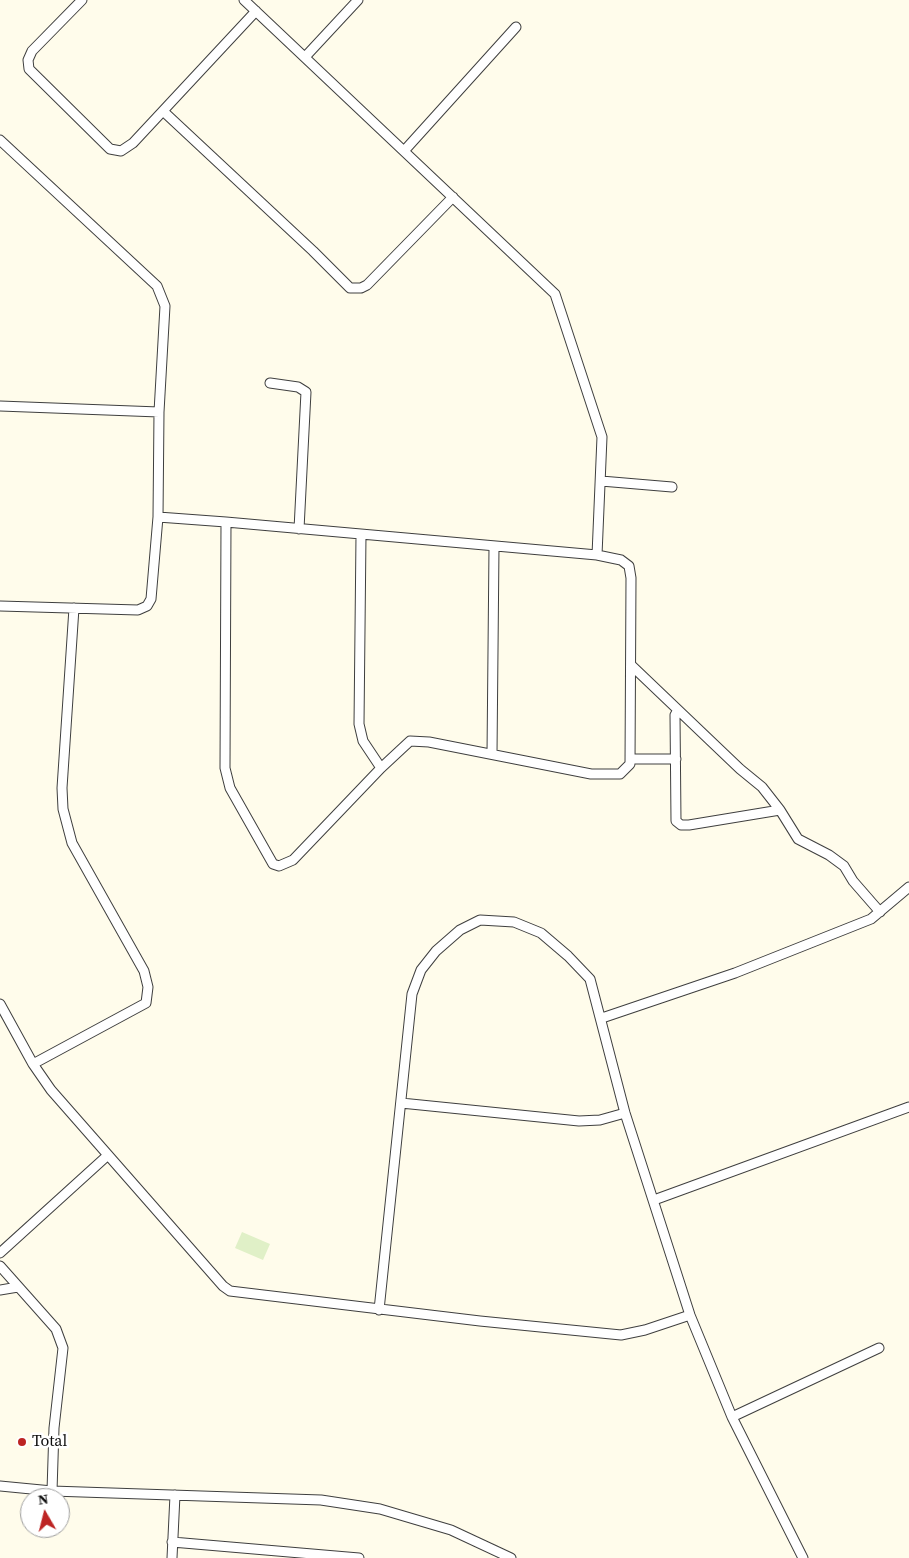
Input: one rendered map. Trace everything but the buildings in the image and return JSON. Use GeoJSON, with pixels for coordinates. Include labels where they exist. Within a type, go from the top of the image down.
{"type":"FeatureCollection","features":[{"type":"Feature","properties":{"kind":"street"},"geometry":{"type":"LineString","coordinates":[[82,0],[32,51],[28,60],[29,68],[110,149],[121,151],[133,143],[256,11]]}},
{"type":"Feature","properties":{"kind":"street"},"geometry":{"type":"LineString","coordinates":[[244,0],[556,294],[602,437],[597,556]]}},
{"type":"Feature","properties":{"kind":"street"},"geometry":{"type":"LineString","coordinates":[[305,57],[358,0]]}},
{"type":"Feature","properties":{"kind":"street"},"geometry":{"type":"LineString","coordinates":[[404,151],[516,27]]}},
{"type":"Feature","properties":{"kind":"street"},"geometry":{"type":"LineString","coordinates":[[163,111],[313,250],[350,288],[361,288],[367,285],[453,197]]}},
{"type":"Feature","properties":{"kind":"street"},"geometry":{"type":"LineString","coordinates":[[0,140],[157,286],[165,306],[159,412],[158,517],[151,600],[146,606],[138,610],[0,606]]}},
{"type":"Feature","properties":{"kind":"street"},"geometry":{"type":"LineString","coordinates":[[270,382],[298,387],[306,392],[299,529]]}},
{"type":"Feature","properties":{"kind":"street"},"geometry":{"type":"LineString","coordinates":[[0,406],[159,412]]}},
{"type":"Feature","properties":{"kind":"street"},"geometry":{"type":"LineString","coordinates":[[601,481],[672,487]]}},
{"type":"Feature","properties":{"kind":"street"},"geometry":{"type":"LineString","coordinates":[[158,517],[226,522],[597,556],[621,560],[629,566],[631,578],[630,764],[620,774],[591,774],[429,742],[410,741],[381,768],[293,860],[279,866],[273,864],[230,788],[225,768],[226,522]]}},
{"type":"Feature","properties":{"kind":"street"},"geometry":{"type":"LineString","coordinates":[[361,535],[359,724],[363,741],[381,768]]}},
{"type":"Feature","properties":{"kind":"street"},"geometry":{"type":"LineString","coordinates":[[492,754],[494,547]]}},
{"type":"Feature","properties":{"kind":"street"},"geometry":{"type":"LineString","coordinates":[[33,1064],[146,1003],[148,986],[144,972],[72,843],[63,809],[62,788],[74,608]]}},
{"type":"Feature","properties":{"kind":"street"},"geometry":{"type":"LineString","coordinates":[[631,665],[740,769],[762,787],[780,810],[798,839],[830,856],[844,866],[853,881],[880,912]]}},
{"type":"Feature","properties":{"kind":"street"},"geometry":{"type":"LineString","coordinates":[[678,710],[675,715],[676,821],[681,825],[780,810]]}},
{"type":"Feature","properties":{"kind":"street"},"geometry":{"type":"LineString","coordinates":[[630,760],[676,759]]}},
{"type":"Feature","properties":{"kind":"street"},"geometry":{"type":"LineString","coordinates":[[602,1018],[735,973],[872,919],[909,887]]}},
{"type":"Feature","properties":{"kind":"street"},"geometry":{"type":"LineString","coordinates":[[379,1310],[412,994],[421,970],[436,952],[460,930],[480,920],[514,922],[541,933],[568,956],[590,979],[602,1018],[625,1113],[690,1315],[732,1417],[803,1558]]}},
{"type":"Feature","properties":{"kind":"street"},"geometry":{"type":"LineString","coordinates":[[0,1004],[33,1064],[50,1090],[223,1286],[241,1294],[621,1335],[645,1330],[690,1315]]}},
{"type":"Feature","properties":{"kind":"street"},"geometry":{"type":"LineString","coordinates":[[401,1103],[580,1121],[600,1120],[625,1113]]}},
{"type":"Feature","properties":{"kind":"street"},"geometry":{"type":"LineString","coordinates":[[654,1200],[909,1107]]}},
{"type":"Feature","properties":{"kind":"street"},"geometry":{"type":"LineString","coordinates":[[0,1253],[108,1154]]}},
{"type":"Feature","properties":{"kind":"street"},"geometry":{"type":"LineString","coordinates":[[0,1266],[56,1329],[62,1348],[54,1428],[52,1488]]}},
{"type":"Feature","properties":{"kind":"street"},"geometry":{"type":"LineString","coordinates":[[0,1290],[18,1287]]}},
{"type":"Feature","properties":{"kind":"street"},"geometry":{"type":"LineString","coordinates":[[732,1417],[879,1348]]}},
{"type":"Feature","properties":{"kind":"street"},"geometry":{"type":"LineString","coordinates":[[0,1486],[21,1488]]}},
{"type":"Feature","properties":{"kind":"street"},"geometry":{"type":"LineString","coordinates":[[70,1492],[321,1500],[380,1510],[451,1530],[511,1558]]}},
{"type":"Feature","properties":{"kind":"street"},"geometry":{"type":"LineString","coordinates":[[172,1558],[175,1495]]}},
{"type":"Feature","properties":{"kind":"street"},"geometry":{"type":"LineString","coordinates":[[172,1542],[322,1557],[360,1558]]}},
{"type":"Feature","properties":{"kind":"green space"},"geometry":{"type":"Polygon","coordinates":[[[242,1232],[270,1244],[263,1260],[235,1248],[242,1232]]]}},
{"type":"Feature","properties":{"kind":"place","name":"Total"},"geometry":{"type":"Point","coordinates":[22,1442]}}]}
